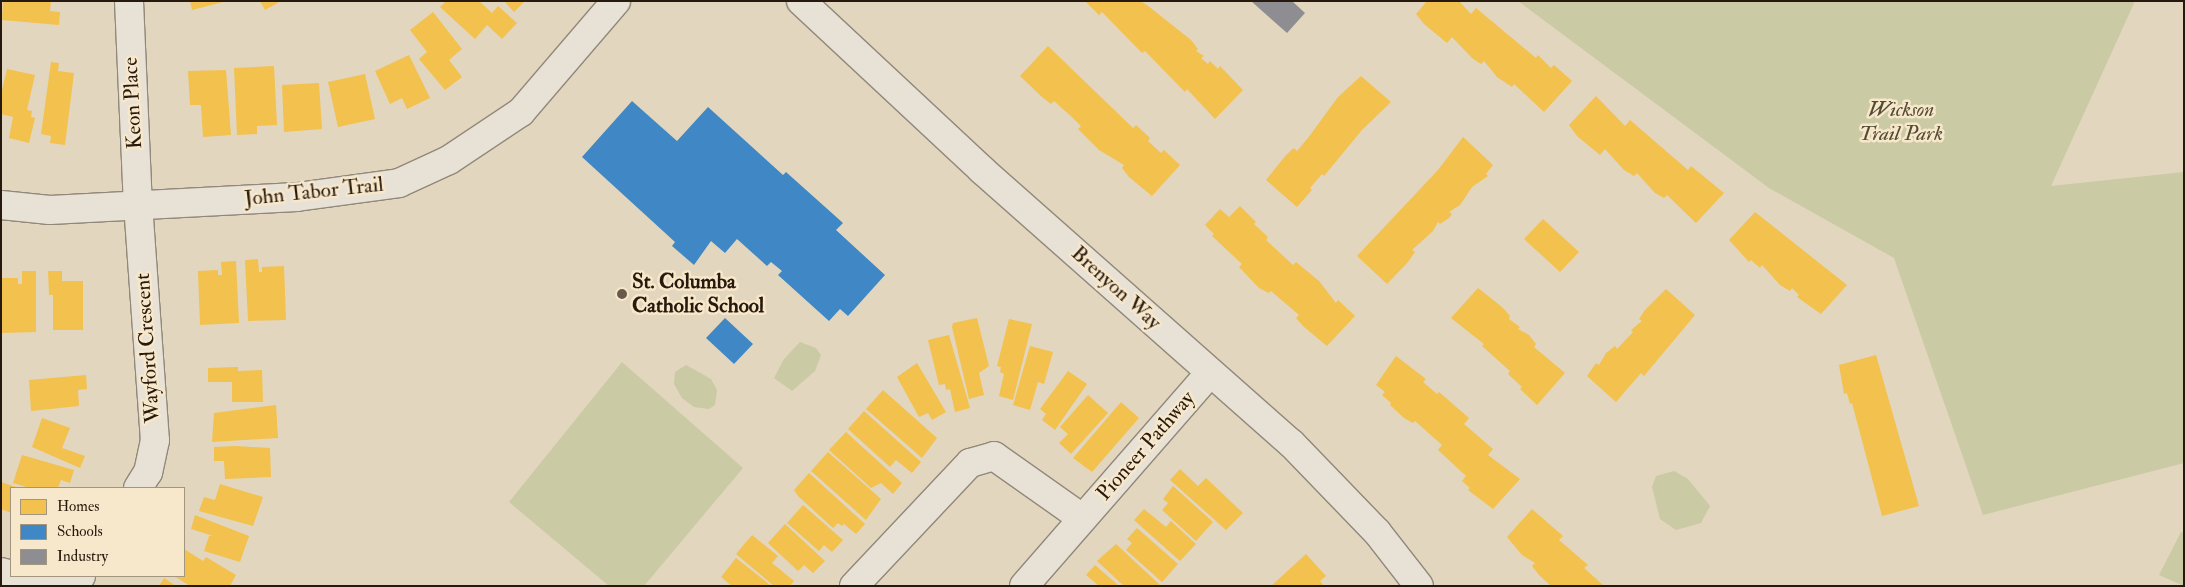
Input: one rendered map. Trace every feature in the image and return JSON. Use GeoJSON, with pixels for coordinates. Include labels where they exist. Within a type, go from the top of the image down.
{"type":"FeatureCollection","features":[{"type":"Feature","properties":{"kind":"street","name":"Keon Place"},"geometry":{"type":"LineString","coordinates":[[129,1],[138,204]]}},
{"type":"Feature","properties":{"kind":"street","name":"John Tabor Trail"},"geometry":{"type":"LineString","coordinates":[[1,205],[50,210],[298,197],[399,183],[449,160],[521,112],[616,1]]}},
{"type":"Feature","properties":{"kind":"street","name":"Brenyon Way"},"geometry":{"type":"LineString","coordinates":[[801,1],[949,140],[1119,289],[1209,374],[1291,443],[1356,509],[1419,586]]}},
{"type":"Feature","properties":{"kind":"street","name":"Wayford Crescent"},"geometry":{"type":"LineString","coordinates":[[138,204],[155,440],[148,472],[139,487]]}},
{"type":"Feature","properties":{"kind":"street","name":"Pioneer Pathway"},"geometry":{"type":"LineString","coordinates":[[1024,586],[1209,374]]}},
{"type":"Feature","properties":{"kind":"street","name":"Pioneer Pathway"},"geometry":{"type":"LineString","coordinates":[[854,586],[970,463],[994,456],[1082,518]]}},
{"type":"Feature","properties":{"kind":"street"},"geometry":{"type":"LineString","coordinates":[[20,577],[53,586]]}},
{"type":"Feature","properties":{"kind":"street"},"geometry":{"type":"LineString","coordinates":[[59,586],[79,577]]}},
{"type":"Feature","properties":{"kind":"green space","name":"Wickson Trail Park"},"geometry":{"type":"Polygon","coordinates":[[[1518,1],[2135,1],[2051,186],[2184,172],[2184,463],[1983,515],[1894,258],[1769,188],[1518,1]]]}},
{"type":"Feature","properties":{"kind":"green space"},"geometry":{"type":"Polygon","coordinates":[[[800,342],[816,348],[821,355],[815,371],[792,391],[774,378],[784,359],[800,342]]]}},
{"type":"Feature","properties":{"kind":"green space"},"geometry":{"type":"Polygon","coordinates":[[[622,362],[743,468],[644,586],[609,586],[509,502],[622,362]]]}},
{"type":"Feature","properties":{"kind":"green space"},"geometry":{"type":"Polygon","coordinates":[[[686,365],[711,379],[717,390],[715,405],[709,409],[694,407],[682,398],[674,384],[675,372],[686,365]]]}},
{"type":"Feature","properties":{"kind":"green space"},"geometry":{"type":"Polygon","coordinates":[[[1674,471],[1688,479],[1710,506],[1701,523],[1676,530],[1660,519],[1652,487],[1656,476],[1674,471]]]}},
{"type":"Feature","properties":{"kind":"green space"},"geometry":{"type":"Polygon","coordinates":[[[2181,532],[2184,533],[2184,586],[2159,575],[2181,532]]]}},
{"type":"Feature","properties":{"kind":"building: Homes"},"geometry":{"type":"Polygon","coordinates":[[[3,1],[51,1],[50,11],[60,12],[59,25],[2,20],[3,1]]]}},
{"type":"Feature","properties":{"kind":"building: Homes"},"geometry":{"type":"Polygon","coordinates":[[[190,1],[223,1],[223,2],[192,10],[190,1]]]}},
{"type":"Feature","properties":{"kind":"building: Homes"},"geometry":{"type":"Polygon","coordinates":[[[260,1],[281,1],[265,10],[260,1]]]}},
{"type":"Feature","properties":{"kind":"building: Homes"},"geometry":{"type":"Polygon","coordinates":[[[446,1],[479,1],[492,13],[498,6],[517,23],[502,39],[487,25],[475,39],[440,7],[446,1]]]}},
{"type":"Feature","properties":{"kind":"building: Homes"},"geometry":{"type":"Polygon","coordinates":[[[504,1],[525,1],[514,12],[504,1]]]}},
{"type":"Feature","properties":{"kind":"building: Homes"},"geometry":{"type":"Polygon","coordinates":[[[1085,1],[1140,1],[1191,40],[1198,49],[1196,51],[1204,56],[1201,58],[1208,64],[1210,61],[1218,69],[1220,66],[1243,90],[1215,119],[1187,89],[1185,92],[1145,51],[1142,53],[1102,12],[1099,15],[1085,1]]]}},
{"type":"Feature","properties":{"kind":"building: Homes"},"geometry":{"type":"Polygon","coordinates":[[[1427,1],[1459,1],[1471,14],[1476,8],[1536,58],[1538,55],[1551,68],[1554,65],[1572,81],[1544,112],[1514,84],[1512,87],[1497,77],[1484,61],[1481,64],[1472,58],[1452,37],[1447,43],[1424,24],[1416,14],[1427,1]]]}},
{"type":"Feature","properties":{"kind":"building: Homes"},"geometry":{"type":"Polygon","coordinates":[[[433,12],[462,49],[449,60],[462,77],[445,90],[419,59],[427,52],[410,30],[433,12]]]}},
{"type":"Feature","properties":{"kind":"building: Homes"},"geometry":{"type":"Polygon","coordinates":[[[1048,46],[1133,128],[1136,125],[1150,138],[1148,141],[1161,153],[1164,150],[1180,165],[1152,196],[1129,177],[1122,168],[1124,165],[1099,150],[1078,129],[1081,126],[1074,119],[1054,101],[1051,104],[1042,97],[1020,76],[1048,46]]]}},
{"type":"Feature","properties":{"kind":"building: Homes"},"geometry":{"type":"Polygon","coordinates":[[[409,55],[430,98],[407,109],[402,98],[390,104],[375,71],[409,55]]]}},
{"type":"Feature","properties":{"kind":"building: Homes"},"geometry":{"type":"Polygon","coordinates":[[[51,62],[59,63],[58,71],[74,73],[65,145],[50,143],[51,136],[41,134],[51,62]]]}},
{"type":"Feature","properties":{"kind":"building: Homes"},"geometry":{"type":"Polygon","coordinates":[[[274,66],[277,125],[257,126],[257,134],[237,135],[234,68],[274,66]]]}},
{"type":"Feature","properties":{"kind":"building: Homes"},"geometry":{"type":"Polygon","coordinates":[[[7,69],[35,75],[27,110],[32,111],[31,117],[35,118],[29,143],[9,138],[13,117],[1,114],[1,94],[7,69]]]}},
{"type":"Feature","properties":{"kind":"building: Homes"},"geometry":{"type":"Polygon","coordinates":[[[226,70],[231,135],[203,137],[201,105],[190,105],[188,71],[226,70]]]}},
{"type":"Feature","properties":{"kind":"building: Homes"},"geometry":{"type":"Polygon","coordinates":[[[365,74],[375,119],[338,127],[328,82],[365,74]]]}},
{"type":"Feature","properties":{"kind":"building: Homes"},"geometry":{"type":"Polygon","coordinates":[[[1361,76],[1391,102],[1362,130],[1324,176],[1322,174],[1310,188],[1312,190],[1297,207],[1266,180],[1286,155],[1294,148],[1297,151],[1338,97],[1361,76]]]}},
{"type":"Feature","properties":{"kind":"building: Homes"},"geometry":{"type":"Polygon","coordinates":[[[319,83],[322,129],[284,132],[282,85],[319,83]]]}},
{"type":"Feature","properties":{"kind":"building: Homes"},"geometry":{"type":"Polygon","coordinates":[[[1596,96],[1625,126],[1630,120],[1688,170],[1691,166],[1724,193],[1696,223],[1667,195],[1664,198],[1655,193],[1637,173],[1634,176],[1624,170],[1605,149],[1600,155],[1577,136],[1569,125],[1596,96]]]}},
{"type":"Feature","properties":{"kind":"building: Homes"},"geometry":{"type":"Polygon","coordinates":[[[1463,137],[1493,165],[1486,174],[1488,176],[1472,187],[1460,205],[1449,212],[1452,214],[1449,218],[1440,224],[1438,222],[1433,231],[1412,250],[1415,252],[1408,262],[1387,284],[1357,256],[1438,170],[1463,137]]]}},
{"type":"Feature","properties":{"kind":"building: Homes"},"geometry":{"type":"Polygon","coordinates":[[[1240,206],[1256,222],[1254,224],[1268,237],[1266,240],[1293,265],[1296,262],[1319,281],[1336,303],[1338,300],[1355,316],[1327,346],[1304,327],[1296,318],[1299,315],[1271,291],[1269,293],[1259,288],[1239,267],[1242,264],[1212,236],[1214,234],[1205,225],[1220,209],[1229,217],[1240,206]]]}},
{"type":"Feature","properties":{"kind":"building: Homes"},"geometry":{"type":"Polygon","coordinates":[[[1755,212],[1847,285],[1821,314],[1797,297],[1799,295],[1792,288],[1790,291],[1780,285],[1762,265],[1760,268],[1751,260],[1749,262],[1729,240],[1755,212]]]}},
{"type":"Feature","properties":{"kind":"building: Homes"},"geometry":{"type":"Polygon","coordinates":[[[1543,219],[1579,252],[1560,272],[1524,239],[1543,219]]]}},
{"type":"Feature","properties":{"kind":"building: Homes"},"geometry":{"type":"Polygon","coordinates":[[[258,259],[259,272],[262,272],[262,267],[284,266],[286,320],[248,321],[245,260],[258,259]]]}},
{"type":"Feature","properties":{"kind":"building: Homes"},"geometry":{"type":"Polygon","coordinates":[[[236,261],[239,323],[200,325],[198,271],[218,270],[218,275],[222,275],[221,262],[236,261]]]}},
{"type":"Feature","properties":{"kind":"building: Homes"},"geometry":{"type":"Polygon","coordinates":[[[22,271],[36,271],[36,332],[1,333],[1,278],[18,278],[18,284],[22,284],[22,271]]]}},
{"type":"Feature","properties":{"kind":"building: Homes"},"geometry":{"type":"Polygon","coordinates":[[[48,271],[62,271],[62,281],[83,281],[83,330],[53,330],[53,295],[49,295],[48,271]]]}},
{"type":"Feature","properties":{"kind":"building: Homes"},"geometry":{"type":"Polygon","coordinates":[[[1478,288],[1502,307],[1510,316],[1509,319],[1520,327],[1518,329],[1529,335],[1536,344],[1534,347],[1565,373],[1537,405],[1508,374],[1510,371],[1482,346],[1484,344],[1451,318],[1478,288]]]}},
{"type":"Feature","properties":{"kind":"building: Homes"},"geometry":{"type":"Polygon","coordinates":[[[1666,289],[1695,315],[1644,376],[1641,373],[1616,402],[1587,376],[1596,363],[1599,365],[1606,353],[1615,346],[1617,349],[1633,332],[1631,330],[1642,321],[1639,319],[1645,310],[1666,289]]]}},
{"type":"Feature","properties":{"kind":"building: Homes"},"geometry":{"type":"Polygon","coordinates":[[[977,318],[989,366],[979,373],[984,395],[969,399],[952,327],[953,323],[977,318]]]}},
{"type":"Feature","properties":{"kind":"building: Homes"},"geometry":{"type":"Polygon","coordinates":[[[1009,319],[1032,324],[1013,400],[999,396],[1004,374],[1000,372],[1001,367],[997,366],[1009,319]]]}},
{"type":"Feature","properties":{"kind":"building: Homes"},"geometry":{"type":"Polygon","coordinates":[[[949,335],[970,408],[955,412],[950,389],[946,390],[945,384],[939,385],[928,340],[949,335]]]}},
{"type":"Feature","properties":{"kind":"building: Homes"},"geometry":{"type":"Polygon","coordinates":[[[1030,346],[1053,352],[1044,384],[1038,382],[1030,410],[1013,405],[1030,346]]]}},
{"type":"Feature","properties":{"kind":"building: Homes"},"geometry":{"type":"Polygon","coordinates":[[[1876,355],[1919,506],[1882,516],[1852,403],[1850,404],[1847,393],[1844,394],[1839,365],[1876,355]]]}},
{"type":"Feature","properties":{"kind":"building: Homes"},"geometry":{"type":"Polygon","coordinates":[[[1396,356],[1426,379],[1423,382],[1437,394],[1439,392],[1469,418],[1464,424],[1493,449],[1488,455],[1520,479],[1493,509],[1468,490],[1470,488],[1462,481],[1466,476],[1438,450],[1442,445],[1415,421],[1413,423],[1404,418],[1382,395],[1385,392],[1376,385],[1396,356]]]}},
{"type":"Feature","properties":{"kind":"building: Homes"},"geometry":{"type":"Polygon","coordinates":[[[917,363],[946,412],[932,420],[928,413],[919,417],[897,377],[917,363]]]}},
{"type":"Feature","properties":{"kind":"building: Homes"},"geometry":{"type":"Polygon","coordinates":[[[238,367],[238,371],[262,370],[263,402],[232,402],[232,382],[208,382],[208,368],[238,367]]]}},
{"type":"Feature","properties":{"kind":"building: Homes"},"geometry":{"type":"Polygon","coordinates":[[[1068,371],[1087,384],[1055,430],[1042,420],[1046,414],[1040,409],[1068,371]]]}},
{"type":"Feature","properties":{"kind":"building: Homes"},"geometry":{"type":"Polygon","coordinates":[[[86,375],[87,389],[78,390],[79,406],[31,411],[29,380],[86,375]]]}},
{"type":"Feature","properties":{"kind":"building: Homes"},"geometry":{"type":"Polygon","coordinates":[[[883,390],[937,438],[922,458],[866,409],[883,390]]]}},
{"type":"Feature","properties":{"kind":"building: Homes"},"geometry":{"type":"Polygon","coordinates":[[[1088,395],[1108,413],[1071,454],[1059,443],[1068,434],[1060,427],[1088,395]]]}},
{"type":"Feature","properties":{"kind":"building: Homes"},"geometry":{"type":"Polygon","coordinates":[[[1121,402],[1139,418],[1092,472],[1073,458],[1121,402]]]}},
{"type":"Feature","properties":{"kind":"building: Homes"},"geometry":{"type":"Polygon","coordinates":[[[276,405],[278,438],[212,442],[214,413],[276,405]]]}},
{"type":"Feature","properties":{"kind":"building: Homes"},"geometry":{"type":"Polygon","coordinates":[[[864,411],[921,462],[912,473],[896,460],[890,467],[848,429],[864,411]]]}},
{"type":"Feature","properties":{"kind":"building: Homes"},"geometry":{"type":"Polygon","coordinates":[[[42,418],[70,428],[62,448],[85,456],[80,468],[32,447],[42,418]]]}},
{"type":"Feature","properties":{"kind":"building: Homes"},"geometry":{"type":"Polygon","coordinates":[[[846,432],[902,483],[893,494],[881,483],[871,488],[829,450],[846,432]]]}},
{"type":"Feature","properties":{"kind":"building: Homes"},"geometry":{"type":"Polygon","coordinates":[[[214,447],[270,448],[271,477],[225,479],[224,461],[214,461],[214,447]]]}},
{"type":"Feature","properties":{"kind":"building: Homes"},"geometry":{"type":"Polygon","coordinates":[[[828,452],[881,499],[866,520],[811,471],[828,452]]]}},
{"type":"Feature","properties":{"kind":"building: Homes"},"geometry":{"type":"Polygon","coordinates":[[[22,455],[74,470],[70,483],[61,480],[58,487],[27,487],[13,483],[22,455]]]}},
{"type":"Feature","properties":{"kind":"building: Homes"},"geometry":{"type":"Polygon","coordinates":[[[1180,469],[1198,486],[1206,478],[1243,513],[1226,530],[1170,480],[1180,469]]]}},
{"type":"Feature","properties":{"kind":"building: Homes"},"geometry":{"type":"Polygon","coordinates":[[[809,473],[865,524],[856,534],[844,524],[842,526],[838,523],[833,528],[798,496],[794,490],[809,473]]]}},
{"type":"Feature","properties":{"kind":"building: Homes"},"geometry":{"type":"Polygon","coordinates":[[[1,482],[16,487],[10,487],[10,513],[1,509],[1,482]]]}},
{"type":"Feature","properties":{"kind":"building: Homes"},"geometry":{"type":"Polygon","coordinates":[[[220,484],[263,497],[253,526],[199,511],[204,497],[215,500],[220,484]]]}},
{"type":"Feature","properties":{"kind":"building: Homes"},"geometry":{"type":"Polygon","coordinates":[[[1173,486],[1213,522],[1196,541],[1162,510],[1168,503],[1163,499],[1173,486]]]}},
{"type":"Feature","properties":{"kind":"building: Homes"},"geometry":{"type":"Polygon","coordinates":[[[803,505],[843,540],[832,552],[824,545],[819,551],[787,523],[803,505]]]}},
{"type":"Feature","properties":{"kind":"building: Homes"},"geometry":{"type":"Polygon","coordinates":[[[1144,509],[1166,527],[1171,521],[1196,544],[1180,561],[1134,520],[1144,509]]]}},
{"type":"Feature","properties":{"kind":"building: Homes"},"geometry":{"type":"Polygon","coordinates":[[[1532,509],[1563,536],[1559,540],[1588,565],[1584,568],[1604,586],[1551,586],[1539,575],[1532,566],[1535,563],[1522,555],[1507,537],[1532,509]]]}},
{"type":"Feature","properties":{"kind":"building: Homes"},"geometry":{"type":"Polygon","coordinates":[[[195,515],[249,536],[240,562],[204,551],[209,536],[213,536],[191,529],[195,515]]]}},
{"type":"Feature","properties":{"kind":"building: Homes"},"geometry":{"type":"Polygon","coordinates":[[[785,524],[825,561],[813,573],[804,565],[798,571],[768,543],[785,524]]]}},
{"type":"Feature","properties":{"kind":"building: Homes"},"geometry":{"type":"Polygon","coordinates":[[[1137,528],[1178,564],[1162,582],[1126,550],[1132,543],[1127,539],[1137,528]]]}},
{"type":"Feature","properties":{"kind":"building: Homes"},"geometry":{"type":"Polygon","coordinates":[[[752,535],[778,556],[772,563],[794,581],[790,586],[774,586],[736,554],[752,535]]]}},
{"type":"Feature","properties":{"kind":"building: Homes"},"geometry":{"type":"Polygon","coordinates":[[[1116,544],[1161,586],[1124,586],[1097,561],[1116,544]]]}},
{"type":"Feature","properties":{"kind":"building: Homes"},"geometry":{"type":"Polygon","coordinates":[[[185,550],[203,561],[206,557],[236,575],[230,586],[190,586],[176,577],[185,577],[185,550]]]}},
{"type":"Feature","properties":{"kind":"building: Homes"},"geometry":{"type":"Polygon","coordinates":[[[1306,554],[1326,576],[1320,581],[1324,586],[1271,586],[1306,554]]]}},
{"type":"Feature","properties":{"kind":"building: Homes"},"geometry":{"type":"Polygon","coordinates":[[[736,558],[771,586],[732,586],[721,577],[736,558]]]}},
{"type":"Feature","properties":{"kind":"building: Homes"},"geometry":{"type":"Polygon","coordinates":[[[1095,565],[1119,586],[1099,586],[1086,575],[1095,565]]]}},
{"type":"Feature","properties":{"kind":"building: Homes"},"geometry":{"type":"Polygon","coordinates":[[[164,578],[176,586],[159,586],[164,578]]]}},
{"type":"Feature","properties":{"kind":"building: Schools"},"geometry":{"type":"Polygon","coordinates":[[[632,101],[677,141],[708,107],[783,175],[786,172],[843,223],[836,230],[885,275],[848,316],[840,309],[829,321],[778,275],[782,271],[771,262],[767,266],[737,239],[725,253],[711,241],[694,265],[672,246],[675,242],[582,157],[632,101]]]}},
{"type":"Feature","properties":{"kind":"building: Schools"},"geometry":{"type":"Polygon","coordinates":[[[725,318],[753,344],[734,364],[706,338],[725,318]]]}},
{"type":"Feature","properties":{"kind":"building: Industry"},"geometry":{"type":"Polygon","coordinates":[[[1251,1],[1292,1],[1305,13],[1287,33],[1251,1]]]}},
{"type":"Feature","properties":{"kind":"place","name":"St. Columba Catholic School"},"geometry":{"type":"Point","coordinates":[622,294]}}]}
